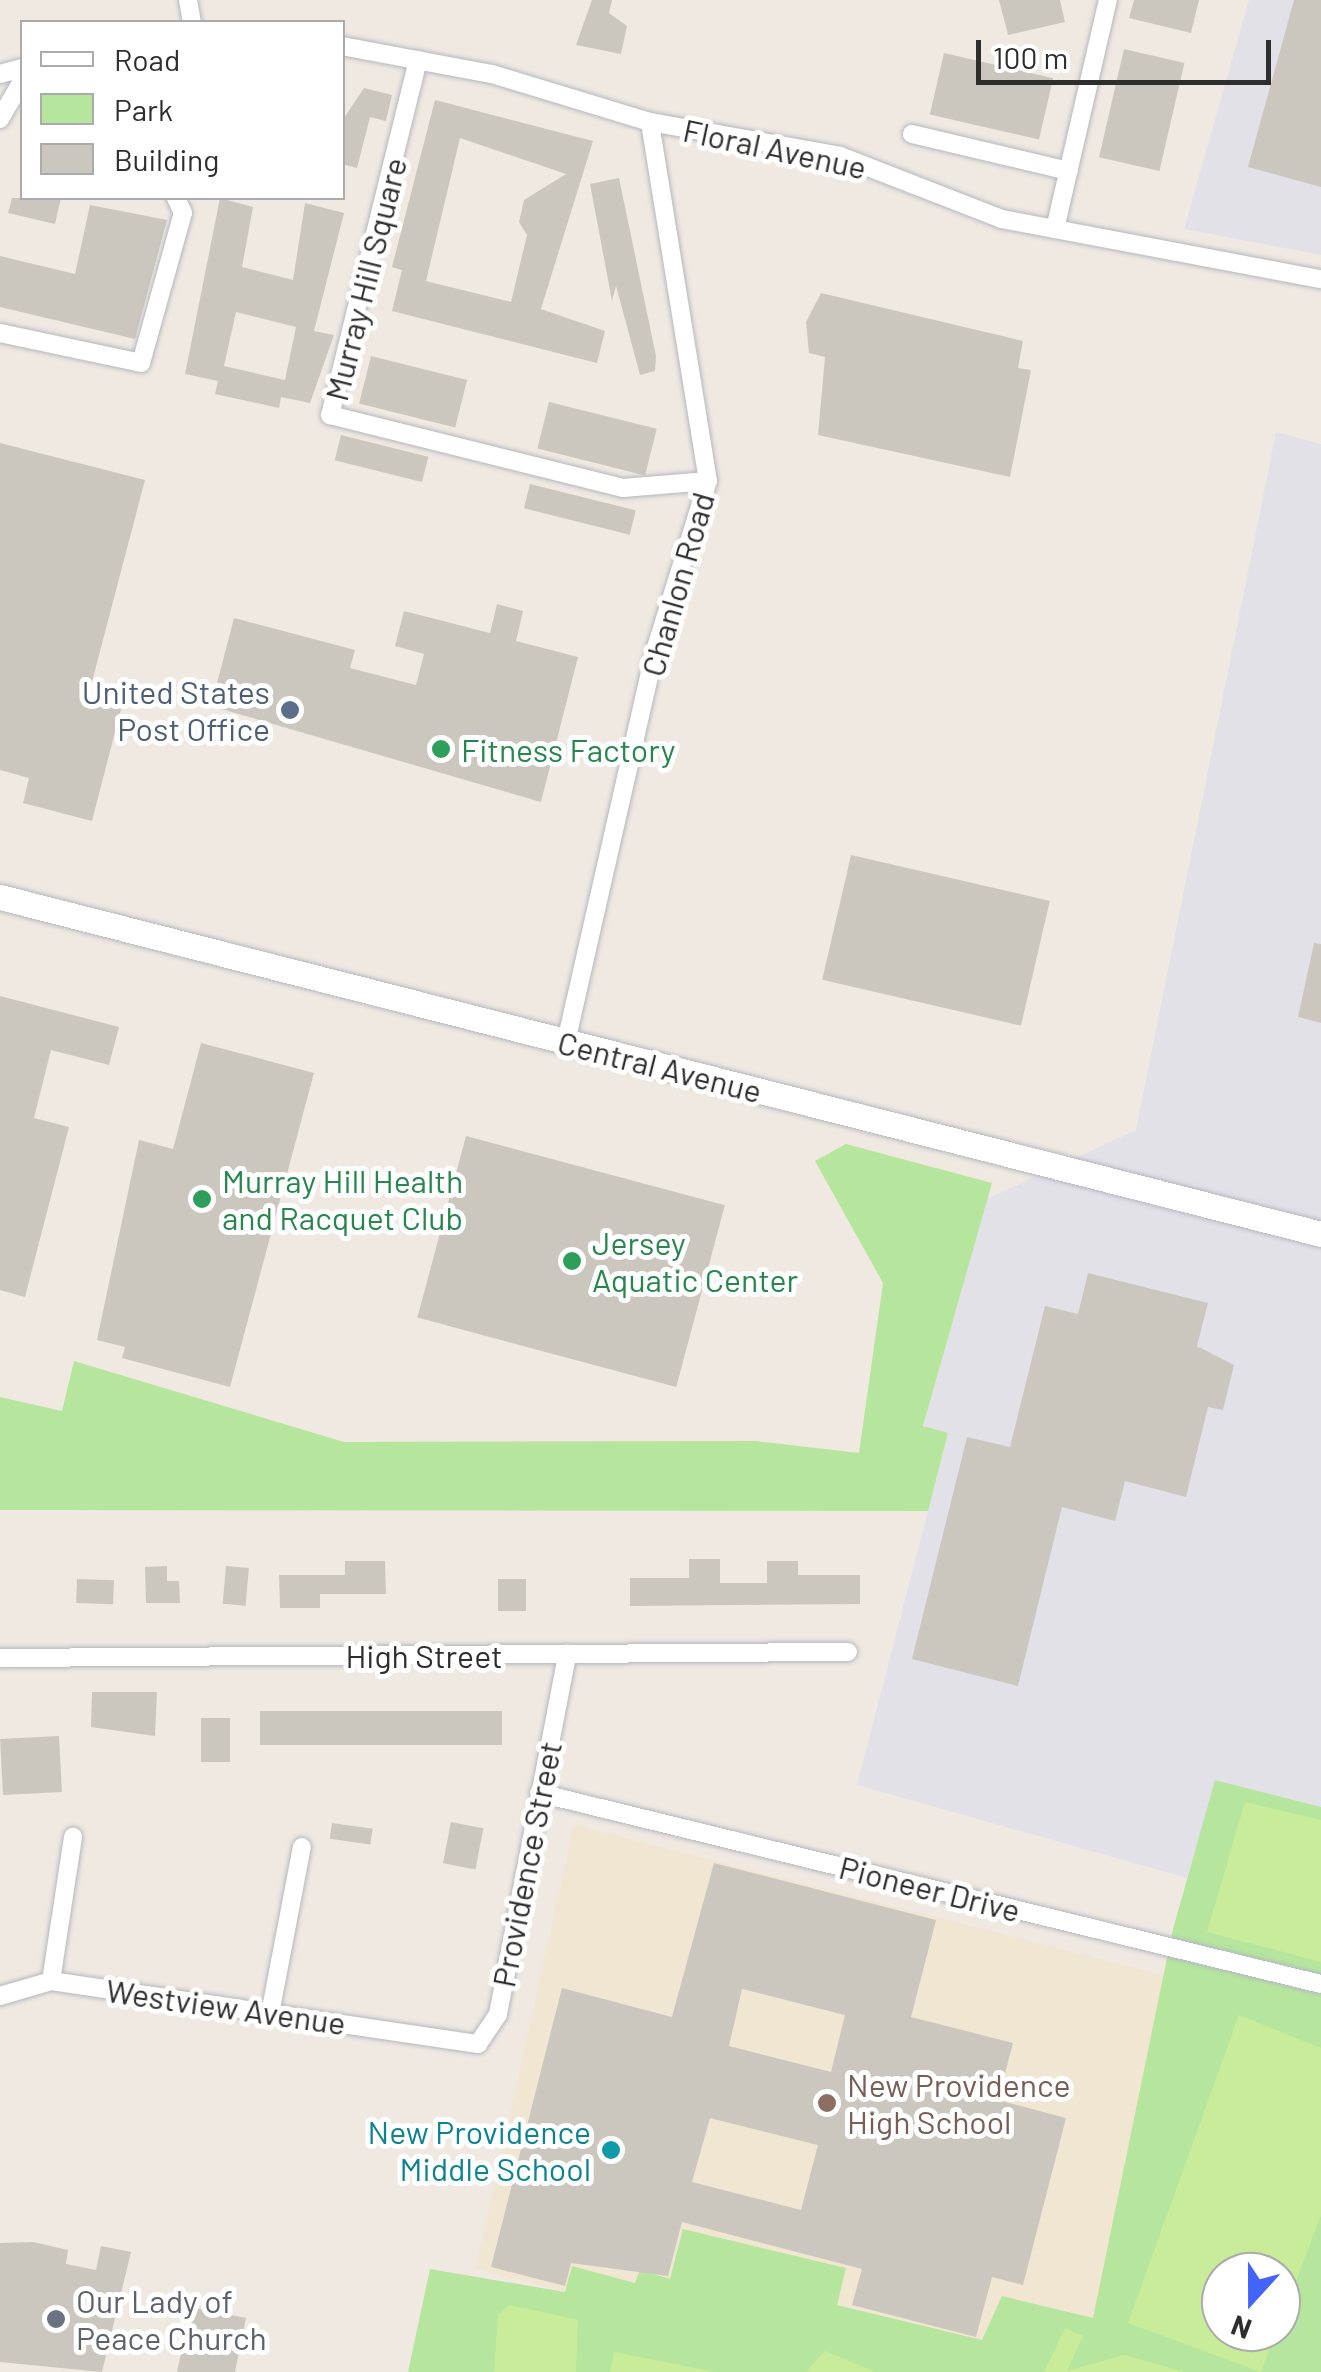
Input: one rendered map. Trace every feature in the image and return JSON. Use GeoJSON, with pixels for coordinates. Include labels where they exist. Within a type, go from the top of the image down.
{"type":"FeatureCollection","features":[{"type":"Feature","properties":{"kind":"street"},"geometry":{"type":"LineString","coordinates":[[1055,229],[1108,0]]}},
{"type":"Feature","properties":{"kind":"street","name":"Floral Avenue"},"geometry":{"type":"LineString","coordinates":[[345,47],[418,60],[650,122],[840,156],[968,210],[1321,280]]}},
{"type":"Feature","properties":{"kind":"street","name":"Murray Hill Square"},"geometry":{"type":"LineString","coordinates":[[418,60],[330,415],[623,488],[708,480]]}},
{"type":"Feature","properties":{"kind":"street"},"geometry":{"type":"LineString","coordinates":[[0,119],[20,85]]}},
{"type":"Feature","properties":{"kind":"street","name":"Chanlon Road"},"geometry":{"type":"LineString","coordinates":[[566,1042],[654,654],[708,480],[650,122]]}},
{"type":"Feature","properties":{"kind":"street"},"geometry":{"type":"LineString","coordinates":[[912,134],[1069,172]]}},
{"type":"Feature","properties":{"kind":"street"},"geometry":{"type":"LineString","coordinates":[[0,332],[140,363],[183,213],[177,200]]}},
{"type":"Feature","properties":{"kind":"street","name":"Central Avenue"},"geometry":{"type":"LineString","coordinates":[[0,897],[1321,1234]]}},
{"type":"Feature","properties":{"kind":"street","name":"High Street"},"geometry":{"type":"LineString","coordinates":[[0,1658],[848,1652]]}},
{"type":"Feature","properties":{"kind":"street","name":"Providence Street"},"geometry":{"type":"LineString","coordinates":[[453,2047],[478,2044],[494,2024],[567,1654]]}},
{"type":"Feature","properties":{"kind":"street","name":"Pioneer Drive"},"geometry":{"type":"LineString","coordinates":[[539,1793],[1321,1984]]}},
{"type":"Feature","properties":{"kind":"street"},"geometry":{"type":"LineString","coordinates":[[51,1981],[73,1837]]}},
{"type":"Feature","properties":{"kind":"street"},"geometry":{"type":"LineString","coordinates":[[270,2014],[302,1847]]}},
{"type":"Feature","properties":{"kind":"street","name":"Westview Avenue"},"geometry":{"type":"LineString","coordinates":[[0,1996],[51,1981],[453,2047]]}},
{"type":"Feature","properties":{"kind":"shaded area"},"geometry":{"type":"Polygon","coordinates":[[[1249,0],[1321,0],[1321,255],[1184,229],[1249,0]]]}},
{"type":"Feature","properties":{"kind":"shaded area"},"geometry":{"type":"Polygon","coordinates":[[[1276,432],[1321,444],[1321,1807],[1216,1780],[1187,1878],[857,1785],[948,1434],[923,1427],[987,1199],[1136,1130],[1276,432]]]}},
{"type":"Feature","properties":{"kind":"shaded area","name":"New Providence High School"},"geometry":{"type":"Polygon","coordinates":[[[574,1825],[1171,1977],[1093,2318],[1003,2296],[983,2341],[836,2304],[846,2269],[683,2229],[671,2279],[636,2283],[572,2266],[565,2292],[476,2269],[574,1825]]]}},
{"type":"Feature","properties":{"kind":"green space"},"geometry":{"type":"Polygon","coordinates":[[[846,1144],[992,1183],[923,1426],[948,1433],[928,1511],[0,1510],[0,1397],[62,1411],[74,1361],[344,1442],[756,1441],[859,1453],[883,1283],[815,1161],[846,1144]]]}},
{"type":"Feature","properties":{"kind":"green space"},"geometry":{"type":"Polygon","coordinates":[[[1215,1780],[1321,1807],[1321,2372],[408,2372],[430,2269],[565,2292],[572,2266],[635,2283],[640,2270],[670,2279],[683,2229],[846,2268],[837,2305],[982,2340],[1002,2296],[1093,2318],[1173,1929],[1215,1780]]]}},
{"type":"Feature","properties":{"kind":"green space"},"geometry":{"type":"Polygon","coordinates":[[[1245,1802],[1321,1820],[1321,1962],[1207,1932],[1245,1802]]]}},
{"type":"Feature","properties":{"kind":"green space"},"geometry":{"type":"Polygon","coordinates":[[[1239,2015],[1321,2048],[1321,2215],[1301,2268],[1301,2252],[1201,2252],[1201,2350],[1128,2323],[1239,2015]]]}},
{"type":"Feature","properties":{"kind":"green space"},"geometry":{"type":"Polygon","coordinates":[[[509,2305],[578,2320],[576,2372],[494,2372],[498,2315],[509,2305]]]}},
{"type":"Feature","properties":{"kind":"green space"},"geometry":{"type":"Polygon","coordinates":[[[1065,2328],[1083,2336],[1067,2371],[1124,2355],[1185,2372],[1044,2372],[1065,2328]]]}},
{"type":"Feature","properties":{"kind":"green space"},"geometry":{"type":"Polygon","coordinates":[[[825,2351],[875,2372],[806,2372],[825,2351]]]}},
{"type":"Feature","properties":{"kind":"green space"},"geometry":{"type":"Polygon","coordinates":[[[614,2352],[715,2372],[610,2372],[614,2352]]]}},
{"type":"Feature","properties":{"kind":"green space"},"geometry":{"type":"Polygon","coordinates":[[[1207,2352],[1268,2352],[1261,2372],[1207,2352]]]}},
{"type":"Feature","properties":{"kind":"building"},"geometry":{"type":"Polygon","coordinates":[[[592,0],[612,0],[609,13],[627,26],[621,54],[576,45],[592,0]]]}},
{"type":"Feature","properties":{"kind":"building"},"geometry":{"type":"Polygon","coordinates":[[[999,0],[1060,0],[1065,22],[1008,35],[999,0]]]}},
{"type":"Feature","properties":{"kind":"building"},"geometry":{"type":"Polygon","coordinates":[[[1134,0],[1199,0],[1191,33],[1129,18],[1134,0]]]}},
{"type":"Feature","properties":{"kind":"building"},"geometry":{"type":"Polygon","coordinates":[[[1294,0],[1321,0],[1321,187],[1248,167],[1294,0]]]}},
{"type":"Feature","properties":{"kind":"building"},"geometry":{"type":"Polygon","coordinates":[[[1124,49],[1184,63],[1159,171],[1099,157],[1124,49]]]}},
{"type":"Feature","properties":{"kind":"building"},"geometry":{"type":"Polygon","coordinates":[[[944,53],[1053,78],[1039,140],[930,114],[944,53]]]}},
{"type":"Feature","properties":{"kind":"building"},"geometry":{"type":"Polygon","coordinates":[[[364,88],[392,95],[386,121],[370,117],[357,168],[345,165],[345,116],[364,88]]]}},
{"type":"Feature","properties":{"kind":"building"},"geometry":{"type":"Polygon","coordinates":[[[435,100],[593,141],[541,309],[605,331],[597,363],[392,311],[402,270],[392,267],[435,100]],[[460,138],[426,281],[511,302],[527,235],[519,222],[524,200],[566,174],[460,138]]]}},
{"type":"Feature","properties":{"kind":"building"},"geometry":{"type":"Polygon","coordinates":[[[619,178],[656,356],[655,371],[640,375],[616,286],[612,301],[590,184],[619,178]]]}},
{"type":"Feature","properties":{"kind":"building"},"geometry":{"type":"Polygon","coordinates":[[[12,198],[61,200],[55,224],[8,213],[12,198]]]}},
{"type":"Feature","properties":{"kind":"building"},"geometry":{"type":"Polygon","coordinates":[[[220,200],[253,207],[242,267],[293,280],[305,203],[344,213],[314,331],[334,335],[310,403],[281,397],[279,408],[215,394],[218,381],[185,374],[220,200]],[[236,312],[224,366],[285,380],[296,327],[236,312]]]}},
{"type":"Feature","properties":{"kind":"building"},"geometry":{"type":"Polygon","coordinates":[[[90,205],[167,220],[135,339],[0,307],[0,256],[75,274],[90,205]]]}},
{"type":"Feature","properties":{"kind":"building"},"geometry":{"type":"Polygon","coordinates":[[[821,293],[1023,341],[1018,368],[1031,370],[1010,477],[818,435],[825,357],[809,353],[806,322],[821,293]]]}},
{"type":"Feature","properties":{"kind":"building"},"geometry":{"type":"Polygon","coordinates":[[[371,356],[467,380],[455,427],[359,404],[371,356]]]}},
{"type":"Feature","properties":{"kind":"building"},"geometry":{"type":"Polygon","coordinates":[[[549,402],[657,429],[645,475],[537,449],[549,402]]]}},
{"type":"Feature","properties":{"kind":"building"},"geometry":{"type":"Polygon","coordinates":[[[341,435],[428,457],[422,482],[335,460],[341,435]]]}},
{"type":"Feature","properties":{"kind":"building"},"geometry":{"type":"Polygon","coordinates":[[[0,443],[145,480],[88,697],[122,705],[92,821],[23,803],[29,778],[0,770],[0,443]]]}},
{"type":"Feature","properties":{"kind":"building"},"geometry":{"type":"Polygon","coordinates":[[[530,484],[636,510],[630,535],[524,508],[530,484]]]}},
{"type":"Feature","properties":{"kind":"building"},"geometry":{"type":"Polygon","coordinates":[[[497,604],[523,611],[516,641],[578,657],[541,802],[211,706],[234,618],[355,650],[350,668],[416,685],[424,654],[395,646],[404,611],[490,633],[497,604]]]}},
{"type":"Feature","properties":{"kind":"building"},"geometry":{"type":"Polygon","coordinates":[[[851,855],[1050,901],[1021,1026],[822,980],[851,855]]]}},
{"type":"Feature","properties":{"kind":"building"},"geometry":{"type":"Polygon","coordinates":[[[1314,943],[1321,944],[1321,1023],[1298,1017],[1314,943]]]}},
{"type":"Feature","properties":{"kind":"building"},"geometry":{"type":"Polygon","coordinates":[[[0,996],[119,1027],[109,1065],[51,1050],[34,1118],[69,1127],[25,1297],[0,1290],[0,996]]]}},
{"type":"Feature","properties":{"kind":"building","name":"Murray Hill Health and Racquet Club"},"geometry":{"type":"Polygon","coordinates":[[[201,1043],[314,1073],[230,1387],[122,1358],[125,1347],[97,1340],[139,1140],[173,1149],[201,1043]]]}},
{"type":"Feature","properties":{"kind":"building","name":"Jersey Aquatic Center"},"geometry":{"type":"Polygon","coordinates":[[[466,1136],[725,1205],[676,1387],[417,1318],[466,1136]]]}},
{"type":"Feature","properties":{"kind":"building"},"geometry":{"type":"Polygon","coordinates":[[[1088,1273],[1208,1303],[1197,1346],[1234,1365],[1223,1410],[1208,1407],[1186,1497],[1125,1481],[1115,1521],[1062,1507],[1018,1686],[912,1659],[967,1437],[1010,1447],[1045,1306],[1078,1314],[1088,1273]]]}},
{"type":"Feature","properties":{"kind":"building"},"geometry":{"type":"Polygon","coordinates":[[[689,1559],[720,1559],[720,1583],[767,1583],[767,1561],[798,1561],[798,1575],[860,1575],[860,1604],[630,1606],[630,1578],[689,1578],[689,1559]]]}},
{"type":"Feature","properties":{"kind":"building"},"geometry":{"type":"Polygon","coordinates":[[[345,1561],[385,1561],[386,1594],[320,1594],[320,1608],[280,1608],[279,1575],[345,1575],[345,1561]]]}},
{"type":"Feature","properties":{"kind":"building"},"geometry":{"type":"Polygon","coordinates":[[[167,1566],[167,1581],[179,1581],[180,1603],[146,1603],[145,1567],[167,1566]]]}},
{"type":"Feature","properties":{"kind":"building"},"geometry":{"type":"Polygon","coordinates":[[[226,1566],[249,1568],[246,1606],[223,1604],[226,1566]]]}},
{"type":"Feature","properties":{"kind":"building"},"geometry":{"type":"Polygon","coordinates":[[[77,1579],[114,1580],[113,1604],[76,1603],[77,1579]]]}},
{"type":"Feature","properties":{"kind":"building"},"geometry":{"type":"Polygon","coordinates":[[[498,1579],[526,1579],[526,1611],[498,1611],[498,1579]]]}},
{"type":"Feature","properties":{"kind":"building"},"geometry":{"type":"Polygon","coordinates":[[[92,1692],[157,1692],[155,1736],[91,1727],[92,1692]]]}},
{"type":"Feature","properties":{"kind":"building"},"geometry":{"type":"Polygon","coordinates":[[[260,1711],[502,1711],[502,1745],[260,1745],[260,1711]]]}},
{"type":"Feature","properties":{"kind":"building"},"geometry":{"type":"Polygon","coordinates":[[[201,1718],[230,1718],[230,1762],[201,1762],[201,1718]]]}},
{"type":"Feature","properties":{"kind":"building"},"geometry":{"type":"Polygon","coordinates":[[[59,1736],[62,1792],[3,1795],[0,1739],[59,1736]]]}},
{"type":"Feature","properties":{"kind":"building"},"geometry":{"type":"Polygon","coordinates":[[[451,1822],[483,1828],[475,1870],[443,1863],[451,1822]]]}},
{"type":"Feature","properties":{"kind":"building"},"geometry":{"type":"Polygon","coordinates":[[[332,1823],[373,1829],[370,1845],[330,1839],[332,1823]]]}},
{"type":"Feature","properties":{"kind":"building","name":"New Providence High School"},"geometry":{"type":"Polygon","coordinates":[[[714,1863],[936,1920],[911,2017],[1013,2043],[998,2100],[1066,2118],[1023,2285],[992,2277],[976,2337],[852,2305],[862,2269],[682,2222],[668,2276],[571,2263],[565,2286],[491,2267],[562,1988],[672,2017],[714,1863]],[[742,1989],[729,2046],[831,2072],[845,2015],[742,1989]],[[710,2118],[692,2182],[801,2210],[818,2145],[710,2118]]]}},
{"type":"Feature","properties":{"kind":"building","name":"Our Lady of Peace Church"},"geometry":{"type":"Polygon","coordinates":[[[33,2242],[68,2250],[66,2264],[96,2270],[101,2246],[131,2252],[102,2372],[0,2362],[0,2243],[33,2242]]]}},
{"type":"Feature","properties":{"kind":"building"},"geometry":{"type":"Polygon","coordinates":[[[191,2307],[246,2318],[235,2372],[177,2372],[191,2307]]]}},
{"type":"Feature","properties":{"kind":"place","name":"United States Post Office"},"geometry":{"type":"Point","coordinates":[290,710]}},
{"type":"Feature","properties":{"kind":"place","name":"Fitness Factory"},"geometry":{"type":"Point","coordinates":[441,749]}},
{"type":"Feature","properties":{"kind":"place","name":"Murray Hill Health and Racquet Club"},"geometry":{"type":"Point","coordinates":[202,1199]}},
{"type":"Feature","properties":{"kind":"place","name":"Jersey Aquatic Center"},"geometry":{"type":"Point","coordinates":[572,1261]}},
{"type":"Feature","properties":{"kind":"place","name":"New Providence High School"},"geometry":{"type":"Point","coordinates":[827,2103]}},
{"type":"Feature","properties":{"kind":"place","name":"New Providence Middle School"},"geometry":{"type":"Point","coordinates":[611,2150]}},
{"type":"Feature","properties":{"kind":"place","name":"Our Lady of Peace Church"},"geometry":{"type":"Point","coordinates":[56,2319]}}]}
